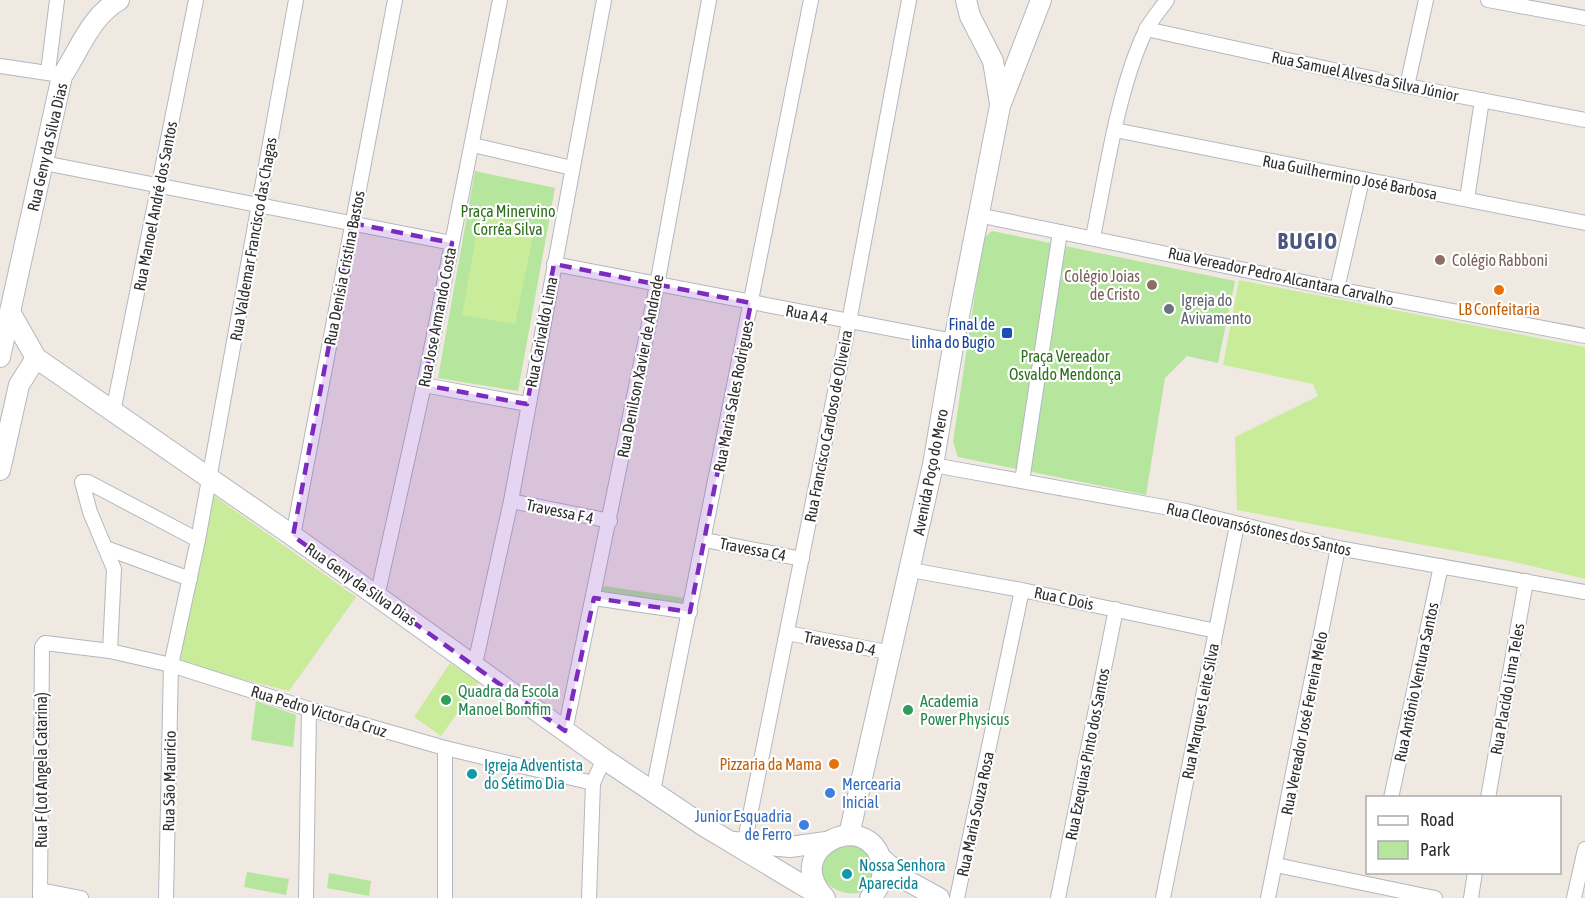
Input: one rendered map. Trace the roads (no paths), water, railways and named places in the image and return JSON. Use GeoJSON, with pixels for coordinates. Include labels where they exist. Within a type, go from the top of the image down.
{"type":"FeatureCollection","features":[{"type":"Feature","properties":{"kind":"main road","name":"Rua Geny da Silva Dias"},"geometry":{"type":"LineString","coordinates":[[1,352],[8,302],[44,162],[55,74],[92,22],[119,0]]}},
{"type":"Feature","properties":{"kind":"main road"},"geometry":{"type":"LineString","coordinates":[[957,0],[968,8]]}},
{"type":"Feature","properties":{"kind":"main road","name":"Avenida Poço do Mero"},"geometry":{"type":"LineString","coordinates":[[849,835],[933,465],[954,341],[1000,106],[1041,0]]}},
{"type":"Feature","properties":{"kind":"main road","name":"Avenida Poço do Mero"},"geometry":{"type":"LineString","coordinates":[[968,8],[993,61],[1000,106]]}},
{"type":"Feature","properties":{"kind":"main road","name":"Rua Geny da Silva Dias"},"geometry":{"type":"LineString","coordinates":[[8,302],[36,358],[475,664],[604,759],[824,898]]}},
{"type":"Feature","properties":{"kind":"main road"},"geometry":{"type":"LineString","coordinates":[[0,470],[19,385],[36,358]]}},
{"type":"Feature","properties":{"kind":"main road","name":"Rua Geny da Silva Dias"},"geometry":{"type":"LineString","coordinates":[[739,845],[790,847],[826,842],[839,836],[849,835]]}},
{"type":"Feature","properties":{"kind":"main road"},"geometry":{"type":"LineString","coordinates":[[849,835],[868,842],[881,858],[906,880],[939,898]]}},
{"type":"Feature","properties":{"kind":"main road"},"geometry":{"type":"LineString","coordinates":[[824,898],[813,881],[812,870],[818,850],[826,842]]}},
{"type":"Feature","properties":{"kind":"main road"},"geometry":{"type":"LineString","coordinates":[[870,898],[882,881],[881,858]]}},
{"type":"Feature","properties":{"kind":"street"},"geometry":{"type":"LineString","coordinates":[[0,66],[55,74],[57,0]]}},
{"type":"Feature","properties":{"kind":"street","name":"Rua Manoel André dos Santos"},"geometry":{"type":"LineString","coordinates":[[113,412],[196,0]]}},
{"type":"Feature","properties":{"kind":"street","name":"Rua Valdemar Francisco das Chagas"},"geometry":{"type":"LineString","coordinates":[[190,579],[296,0]]}},
{"type":"Feature","properties":{"kind":"street","name":"Rua Denisia Cristina Bastos"},"geometry":{"type":"LineString","coordinates":[[293,536],[395,0]]}},
{"type":"Feature","properties":{"kind":"street","name":"Rua Jose Armando Costa"},"geometry":{"type":"LineString","coordinates":[[377,597],[424,385],[500,0]]}},
{"type":"Feature","properties":{"kind":"street","name":"Rua Carivaldo Lima"},"geometry":{"type":"LineString","coordinates":[[475,664],[511,501],[527,404],[604,0]]}},
{"type":"Feature","properties":{"kind":"street","name":"Rua Denilson Xavier de Andrade"},"geometry":{"type":"LineString","coordinates":[[565,731],[657,285],[709,0]]}},
{"type":"Feature","properties":{"kind":"street","name":"Rua Maria Sales Rodrigues"},"geometry":{"type":"LineString","coordinates":[[653,791],[705,540],[811,0]]}},
{"type":"Feature","properties":{"kind":"street","name":"Rua Francisco Cardoso de Oliveira"},"geometry":{"type":"LineString","coordinates":[[739,845],[802,559],[909,0]]}},
{"type":"Feature","properties":{"kind":"street"},"geometry":{"type":"LineString","coordinates":[[1093,237],[1115,130],[1146,29],[1167,0]]}},
{"type":"Feature","properties":{"kind":"street"},"geometry":{"type":"LineString","coordinates":[[1407,86],[1426,0]]}},
{"type":"Feature","properties":{"kind":"street"},"geometry":{"type":"LineString","coordinates":[[1488,0],[1560,6],[1585,18]]}},
{"type":"Feature","properties":{"kind":"street","name":"Rua Samuel Alves da Silva Júnior"},"geometry":{"type":"LineString","coordinates":[[1146,29],[1407,86],[1585,120]]}},
{"type":"Feature","properties":{"kind":"street"},"geometry":{"type":"LineString","coordinates":[[1467,199],[1482,100]]}},
{"type":"Feature","properties":{"kind":"street","name":"Rua Guilhermino José Barbosa"},"geometry":{"type":"LineString","coordinates":[[1115,130],[1585,223]]}},
{"type":"Feature","properties":{"kind":"street"},"geometry":{"type":"LineString","coordinates":[[472,145],[572,168]]}},
{"type":"Feature","properties":{"kind":"street"},"geometry":{"type":"LineString","coordinates":[[44,162],[452,243]]}},
{"type":"Feature","properties":{"kind":"street"},"geometry":{"type":"LineString","coordinates":[[1337,289],[1362,180]]}},
{"type":"Feature","properties":{"kind":"street","name":"Rua Vereador Pedro Alcantara Carvalho"},"geometry":{"type":"LineString","coordinates":[[978,215],[1337,289],[1585,336]]}},
{"type":"Feature","properties":{"kind":"street"},"geometry":{"type":"LineString","coordinates":[[1022,481],[1060,232]]}},
{"type":"Feature","properties":{"kind":"street","name":"Rua A 4"},"geometry":{"type":"LineString","coordinates":[[554,264],[954,341]]}},
{"type":"Feature","properties":{"kind":"street"},"geometry":{"type":"LineString","coordinates":[[424,385],[527,404]]}},
{"type":"Feature","properties":{"kind":"street","name":"Rua Cleovansóstones dos Santos"},"geometry":{"type":"LineString","coordinates":[[933,465],[1186,511],[1338,548],[1585,592]]}},
{"type":"Feature","properties":{"kind":"street"},"geometry":{"type":"LineString","coordinates":[[110,651],[114,578],[106,548],[90,513],[82,482],[88,482],[198,540]]}},
{"type":"Feature","properties":{"kind":"street","name":"Travessa F 4"},"geometry":{"type":"LineString","coordinates":[[511,501],[610,521]]}},
{"type":"Feature","properties":{"kind":"street","name":"Rua Marques Leite Silva"},"geometry":{"type":"LineString","coordinates":[[1163,898],[1237,525]]}},
{"type":"Feature","properties":{"kind":"street","name":"Travessa C4"},"geometry":{"type":"LineString","coordinates":[[705,540],[802,559]]}},
{"type":"Feature","properties":{"kind":"street"},"geometry":{"type":"LineString","coordinates":[[106,548],[190,579]]}},
{"type":"Feature","properties":{"kind":"street","name":"Rua Vereador José Ferreira Melo"},"geometry":{"type":"LineString","coordinates":[[1268,898],[1338,548]]}},
{"type":"Feature","properties":{"kind":"street","name":"Rua Antônio Ventura Santos"},"geometry":{"type":"LineString","coordinates":[[1391,796],[1441,566]]}},
{"type":"Feature","properties":{"kind":"street","name":"Rua C Dois"},"geometry":{"type":"LineString","coordinates":[[911,570],[1022,590],[1216,631]]}},
{"type":"Feature","properties":{"kind":"street","name":"Rua São Maurício"},"geometry":{"type":"LineString","coordinates":[[166,898],[171,665],[190,579]]}},
{"type":"Feature","properties":{"kind":"street","name":"Rua Placido Lima Teles"},"geometry":{"type":"LineString","coordinates":[[1488,796],[1526,580]]}},
{"type":"Feature","properties":{"kind":"street","name":"Rua Maria Souza Rosa"},"geometry":{"type":"LineString","coordinates":[[957,898],[1022,590]]}},
{"type":"Feature","properties":{"kind":"street"},"geometry":{"type":"LineString","coordinates":[[594,598],[690,612]]}},
{"type":"Feature","properties":{"kind":"street","name":"Rua Ezequias Pinto dos Santos"},"geometry":{"type":"LineString","coordinates":[[1058,898],[1116,609]]}},
{"type":"Feature","properties":{"kind":"street","name":"Travessa D-4"},"geometry":{"type":"LineString","coordinates":[[787,633],[892,653]]}},
{"type":"Feature","properties":{"kind":"street","name":"Rua Pedro Victor da Cruz"},"geometry":{"type":"LineString","coordinates":[[45,643],[110,651],[171,665],[309,709],[445,748],[593,783]]}},
{"type":"Feature","properties":{"kind":"street","name":"Rua F (Lot Angela Catarina)"},"geometry":{"type":"LineString","coordinates":[[40,894],[42,647],[45,643]]}},
{"type":"Feature","properties":{"kind":"street"},"geometry":{"type":"LineString","coordinates":[[306,898],[309,709]]}},
{"type":"Feature","properties":{"kind":"street"},"geometry":{"type":"LineString","coordinates":[[445,748],[445,898]]}},
{"type":"Feature","properties":{"kind":"street"},"geometry":{"type":"LineString","coordinates":[[589,898],[593,783],[604,759]]}},
{"type":"Feature","properties":{"kind":"street"},"geometry":{"type":"LineString","coordinates":[[1574,898],[1585,851]]}},
{"type":"Feature","properties":{"kind":"street"},"geometry":{"type":"LineString","coordinates":[[1276,865],[1373,878],[1435,898]]}},
{"type":"Feature","properties":{"kind":"street"},"geometry":{"type":"LineString","coordinates":[[1471,898],[1475,874]]}},
{"type":"Feature","properties":{"kind":"street"},"geometry":{"type":"LineString","coordinates":[[40,894],[81,898]]}},
{"type":"Feature","properties":{"kind":"place","name":"Colégio Rabboni"},"geometry":{"type":"Point","coordinates":[1440,260]}},
{"type":"Feature","properties":{"kind":"place","name":"Colégio Joias de Cristo"},"geometry":{"type":"Point","coordinates":[1152,285]}},
{"type":"Feature","properties":{"kind":"place","name":"LB Confeitaria"},"geometry":{"type":"Point","coordinates":[1499,290]}},
{"type":"Feature","properties":{"kind":"place","name":"Igreja do Avivamento"},"geometry":{"type":"Point","coordinates":[1169,309]}},
{"type":"Feature","properties":{"kind":"place","name":"Final de linha do Bugio"},"geometry":{"type":"Point","coordinates":[1007,333]}},
{"type":"Feature","properties":{"kind":"place","name":"Quadra da Escola Manoel Bomfim"},"geometry":{"type":"Point","coordinates":[446,700]}},
{"type":"Feature","properties":{"kind":"place","name":"Academia Power Physicus"},"geometry":{"type":"Point","coordinates":[908,710]}},
{"type":"Feature","properties":{"kind":"place","name":"Pizzaria da Mama"},"geometry":{"type":"Point","coordinates":[834,764]}},
{"type":"Feature","properties":{"kind":"place","name":"Igreja Adventista do Sétimo Dia"},"geometry":{"type":"Point","coordinates":[472,774]}},
{"type":"Feature","properties":{"kind":"place","name":"Mercearia Inicial"},"geometry":{"type":"Point","coordinates":[830,793]}},
{"type":"Feature","properties":{"kind":"place","name":"Junior Esquadria de Ferro"},"geometry":{"type":"Point","coordinates":[804,825]}},
{"type":"Feature","properties":{"kind":"place","name":"Nossa Senhora Aparecida"},"geometry":{"type":"Point","coordinates":[847,874]}},
{"type":"Feature","properties":{"kind":"district","name":"BUGIO"},"geometry":{"type":"Point","coordinates":[1308,241]}},
{"type":"Feature","properties":{"kind":"park label","name":"Praça Minervino Corrêa Silva"},"geometry":{"type":"Point","coordinates":[508,220]}},
{"type":"Feature","properties":{"kind":"park label","name":"Praça Vereador Osvaldo Mendonça"},"geometry":{"type":"Point","coordinates":[1065,365]}}]}
